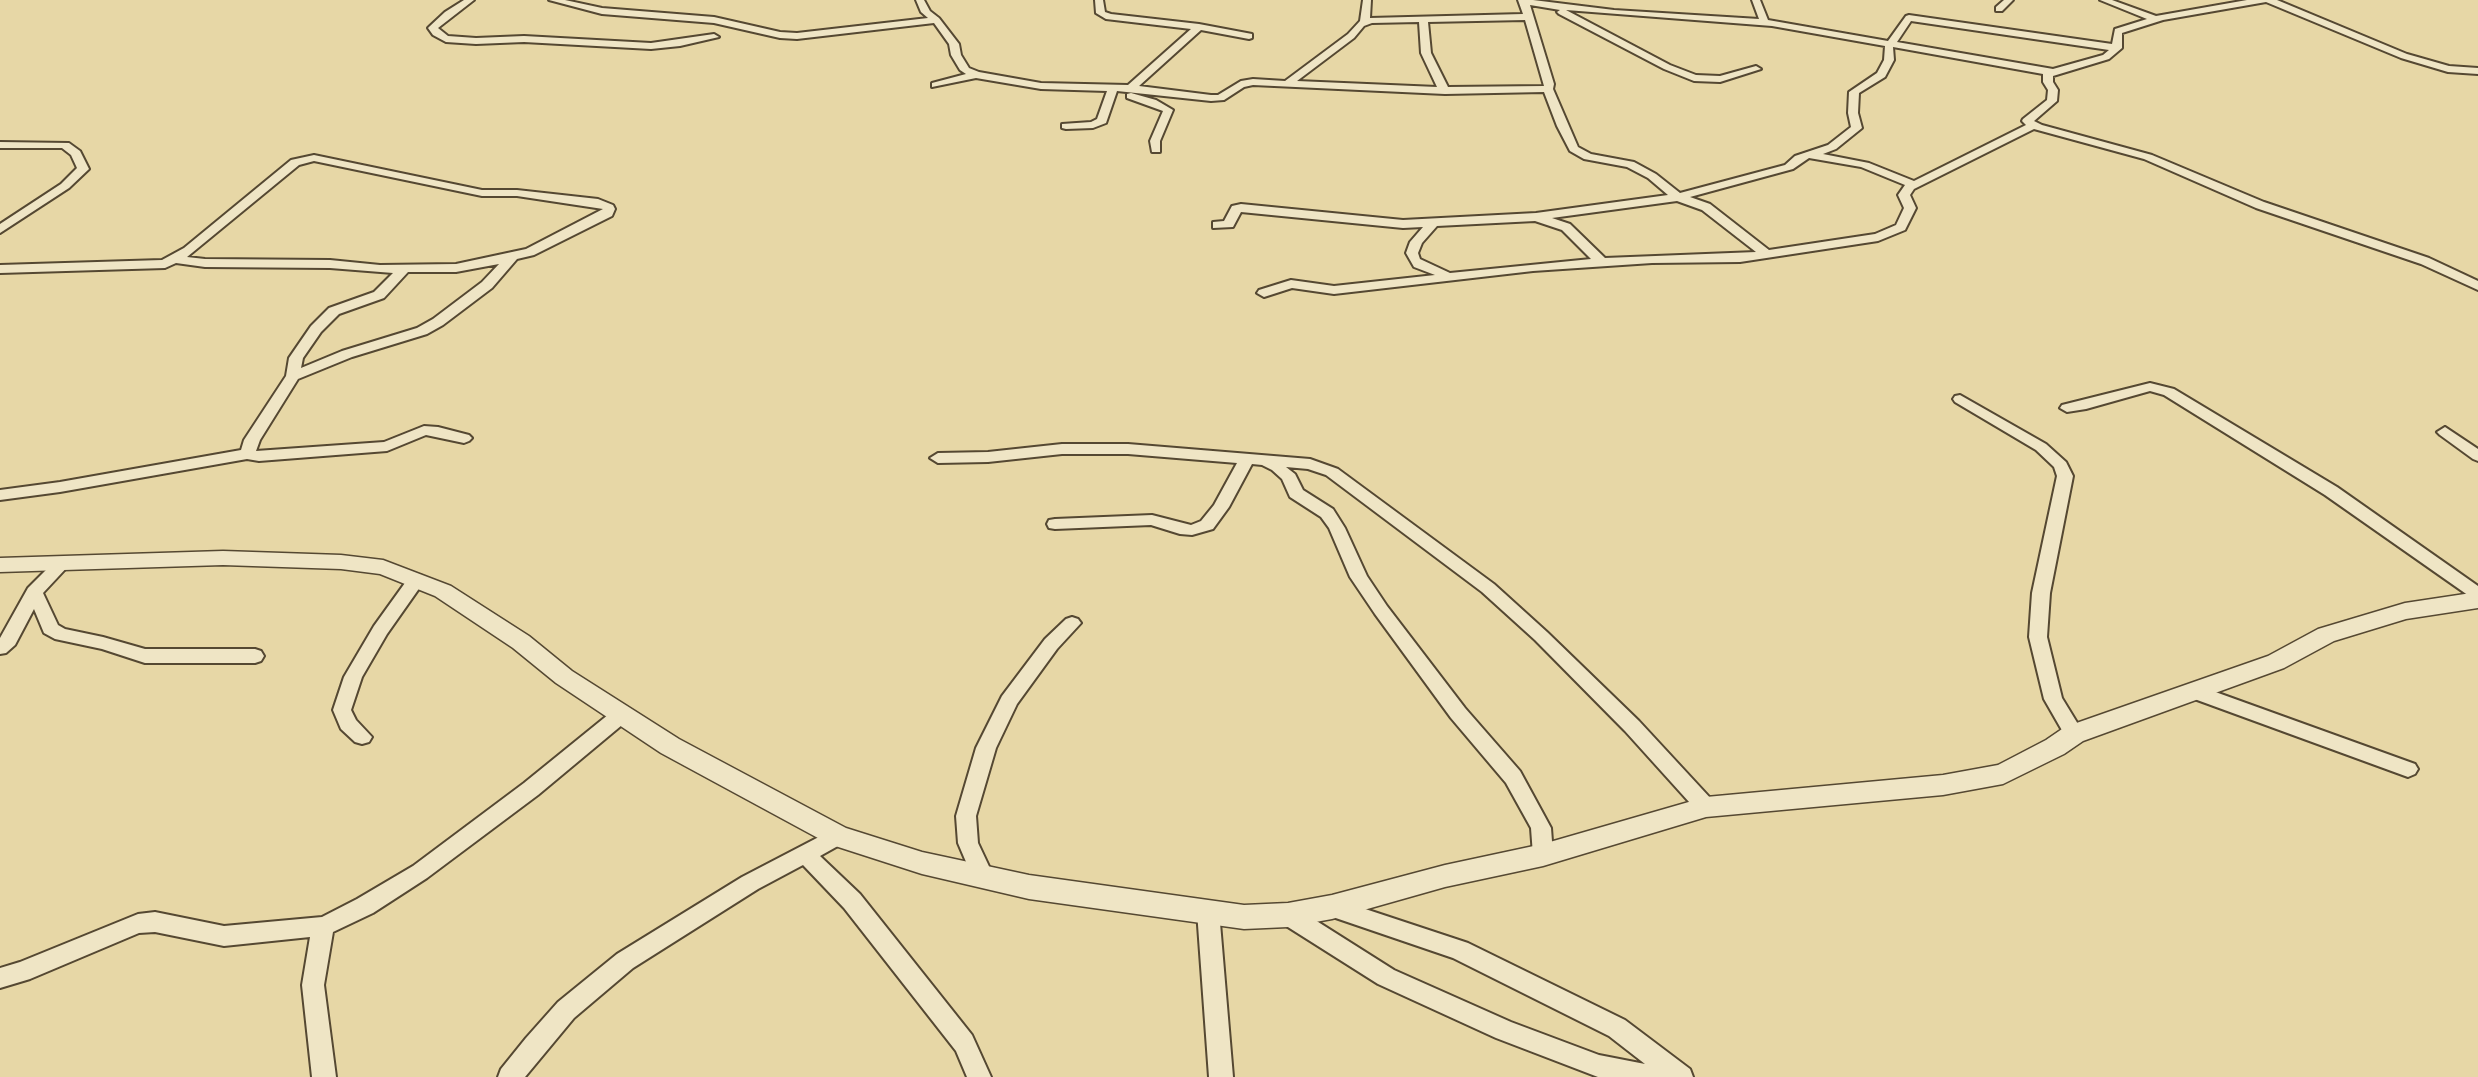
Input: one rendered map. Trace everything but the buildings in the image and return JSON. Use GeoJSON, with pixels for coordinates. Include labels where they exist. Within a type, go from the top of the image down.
{"type":"FeatureCollection","features":[{"type":"Feature","properties":{"kind":"street"},"geometry":{"type":"LineString","coordinates":[[470,0],[448,14],[433,28],[436,33],[446,39],[476,41],[524,39],[651,46],[680,44],[714,37]]}},
{"type":"Feature","properties":{"kind":"street"},"geometry":{"type":"LineString","coordinates":[[553,0],[602,11],[714,20],[780,35],[797,36],[936,20]]}},
{"type":"Feature","properties":{"kind":"street"},"geometry":{"type":"LineString","coordinates":[[920,0],[926,12],[936,20],[954,44],[956,55],[965,70],[976,75],[1041,86],[1131,88],[1211,98],[1220,98],[1245,83],[1445,90],[1548,88]]}},
{"type":"Feature","properties":{"kind":"street"},"geometry":{"type":"LineString","coordinates":[[1099,0],[1101,13],[1109,17],[1199,27],[1249,36]]}},
{"type":"Feature","properties":{"kind":"street"},"geometry":{"type":"LineString","coordinates":[[1287,84],[1352,36],[1365,21],[1367,0]]}},
{"type":"Feature","properties":{"kind":"street"},"geometry":{"type":"LineString","coordinates":[[1756,0],[1765,22]]}},
{"type":"Feature","properties":{"kind":"street"},"geometry":{"type":"LineString","coordinates":[[1999,9],[2009,0]]}},
{"type":"Feature","properties":{"kind":"street"},"geometry":{"type":"LineString","coordinates":[[2104,0],[2156,19]]}},
{"type":"Feature","properties":{"kind":"street"},"geometry":{"type":"LineString","coordinates":[[2117,48],[2118,32],[2156,19],[2263,0]]}},
{"type":"Feature","properties":{"kind":"street"},"geometry":{"type":"LineString","coordinates":[[2269,0],[2404,56],[2448,69],[2478,70]]}},
{"type":"Feature","properties":{"kind":"street"},"geometry":{"type":"LineString","coordinates":[[1767,254],[1706,207],[1678,197],[1652,176],[1630,164],[1587,157],[1574,148],[1562,126],[1548,88],[1549,84],[1523,1],[1614,13],[1765,22],[2051,72],[2097,60],[2117,48]]}},
{"type":"Feature","properties":{"kind":"street"},"geometry":{"type":"LineString","coordinates":[[1549,5],[1667,67],[1694,78],[1720,79],[1756,69]]}},
{"type":"Feature","properties":{"kind":"street"},"geometry":{"type":"LineString","coordinates":[[1365,21],[1527,17]]}},
{"type":"Feature","properties":{"kind":"street"},"geometry":{"type":"LineString","coordinates":[[1423,18],[1426,53],[1445,90]]}},
{"type":"Feature","properties":{"kind":"street"},"geometry":{"type":"LineString","coordinates":[[1217,225],[1229,224],[1236,209],[1240,207],[1356,220],[1433,224],[1536,217],[1678,197],[1789,167],[1804,156],[1832,147],[1857,128],[1852,113],[1855,103],[1854,92],[1881,75],[1889,60],[1888,48],[1909,18],[2117,48]]}},
{"type":"Feature","properties":{"kind":"street"},"geometry":{"type":"LineString","coordinates":[[1131,88],[1199,27]]}},
{"type":"Feature","properties":{"kind":"street"},"geometry":{"type":"LineString","coordinates":[[2051,72],[2047,78],[2053,90],[2052,101],[2027,119],[2033,125],[2139,154],[2260,205],[2425,261],[2478,286]]}},
{"type":"Feature","properties":{"kind":"street"},"geometry":{"type":"LineString","coordinates":[[936,85],[976,75]]}},
{"type":"Feature","properties":{"kind":"street"},"geometry":{"type":"LineString","coordinates":[[1066,126],[1093,125],[1102,121],[1112,89]]}},
{"type":"Feature","properties":{"kind":"street"},"geometry":{"type":"LineString","coordinates":[[1112,89],[1152,102],[1168,110],[1155,141],[1155,150]]}},
{"type":"Feature","properties":{"kind":"street"},"geometry":{"type":"LineString","coordinates":[[1264,293],[1291,284],[1334,290],[1601,261],[1728,258],[1767,254],[1889,233],[1903,224],[1910,206],[1904,195],[1916,185],[2033,125]]}},
{"type":"Feature","properties":{"kind":"street"},"geometry":{"type":"LineString","coordinates":[[0,145],[65,145],[76,153],[83,168],[65,186],[0,229]]}},
{"type":"Feature","properties":{"kind":"street"},"geometry":{"type":"LineString","coordinates":[[1804,156],[1846,160],[1916,185]]}},
{"type":"Feature","properties":{"kind":"street"},"geometry":{"type":"LineString","coordinates":[[0,268],[165,264],[175,259],[296,162],[314,158],[482,193],[517,193],[598,203],[607,205],[609,209],[608,213],[530,252],[512,258],[456,268],[404,269],[330,264],[205,263],[175,259]]}},
{"type":"Feature","properties":{"kind":"street"},"geometry":{"type":"LineString","coordinates":[[1536,217],[1566,227],[1601,261]]}},
{"type":"Feature","properties":{"kind":"street"},"geometry":{"type":"LineString","coordinates":[[1433,224],[1416,242],[1412,253],[1414,260],[1436,273],[1452,276]]}},
{"type":"Feature","properties":{"kind":"street"},"geometry":{"type":"LineString","coordinates":[[293,376],[347,354],[422,331],[438,322],[487,285],[512,258]]}},
{"type":"Feature","properties":{"kind":"street"},"geometry":{"type":"LineString","coordinates":[[247,453],[252,440],[293,376],[296,358],[316,329],[334,311],[379,295],[404,269]]}},
{"type":"Feature","properties":{"kind":"street"},"geometry":{"type":"LineString","coordinates":[[2067,408],[2150,387],[2169,392],[2331,491],[2478,594]]}},
{"type":"Feature","properties":{"kind":"street"},"geometry":{"type":"LineString","coordinates":[[1960,399],[2041,447],[2061,465],[2065,476],[2041,593],[2038,637],[2054,699],[2074,734]]}},
{"type":"Feature","properties":{"kind":"street"},"geometry":{"type":"LineString","coordinates":[[0,495],[247,453],[259,456],[387,446],[424,430],[464,438]]}},
{"type":"Feature","properties":{"kind":"street"},"geometry":{"type":"LineString","coordinates":[[2445,432],[2478,456]]}},
{"type":"Feature","properties":{"kind":"street"},"geometry":{"type":"LineString","coordinates":[[938,458],[988,457],[1062,449],[1128,449],[1310,464],[1332,472],[1488,588],[1541,636],[1632,726],[1706,807]]}},
{"type":"Feature","properties":{"kind":"street"},"geometry":{"type":"LineString","coordinates":[[1055,524],[1152,520],[1180,529],[1192,530],[1207,525],[1255,461]]}},
{"type":"Feature","properties":{"kind":"street"},"geometry":{"type":"LineString","coordinates":[[1255,461],[1277,466],[1289,477],[1296,493],[1327,513],[1337,528],[1359,577],[1381,610],[1458,713],[1513,777],[1541,828],[1543,855]]}},
{"type":"Feature","properties":{"kind":"street"},"geometry":{"type":"LineString","coordinates":[[0,565],[223,558],[341,562],[382,567],[443,591],[485,617],[564,677],[670,746],[838,836],[921,863],[1029,887],[1244,916],[1288,915],[1332,907],[1445,876],[1543,855],[1706,807],[1923,787],[2003,774],[2055,747],[2074,734],[2276,662],[2326,634],[2405,610],[2478,600]]}},
{"type":"Feature","properties":{"kind":"street"},"geometry":{"type":"LineString","coordinates":[[0,648],[9,640],[34,592],[63,563]]}},
{"type":"Feature","properties":{"kind":"street"},"geometry":{"type":"LineString","coordinates":[[362,737],[348,724],[342,710],[353,677],[380,630],[416,580]]}},
{"type":"Feature","properties":{"kind":"street"},"geometry":{"type":"LineString","coordinates":[[34,592],[46,615],[50,629],[61,635],[145,656],[255,656]]}},
{"type":"Feature","properties":{"kind":"street"},"geometry":{"type":"LineString","coordinates":[[983,877],[968,843],[966,816],[986,748],[1009,701],[1051,644],[1072,623]]}},
{"type":"Feature","properties":{"kind":"street"},"geometry":{"type":"LineString","coordinates":[[2196,692],[2408,768]]}},
{"type":"Feature","properties":{"kind":"street"},"geometry":{"type":"LineString","coordinates":[[0,978],[22,972],[138,924],[155,922],[224,936],[324,926],[365,906],[420,872],[531,789],[621,715]]}},
{"type":"Feature","properties":{"kind":"street"},"geometry":{"type":"LineString","coordinates":[[510,1077],[566,1010],[625,961],[750,883],[838,836]]}},
{"type":"Feature","properties":{"kind":"street"},"geometry":{"type":"LineString","coordinates":[[805,854],[852,901],[964,1043],[979,1077]]}},
{"type":"Feature","properties":{"kind":"street"},"geometry":{"type":"LineString","coordinates":[[1332,907],[1460,950],[1617,1028],[1681,1077]]}},
{"type":"Feature","properties":{"kind":"street"},"geometry":{"type":"LineString","coordinates":[[1208,911],[1221,1077]]}},
{"type":"Feature","properties":{"kind":"street"},"geometry":{"type":"LineString","coordinates":[[1288,915],[1386,977],[1600,1072],[1675,1077]]}},
{"type":"Feature","properties":{"kind":"street"},"geometry":{"type":"LineString","coordinates":[[324,926],[318,946],[313,985],[324,1077]]}}]}
